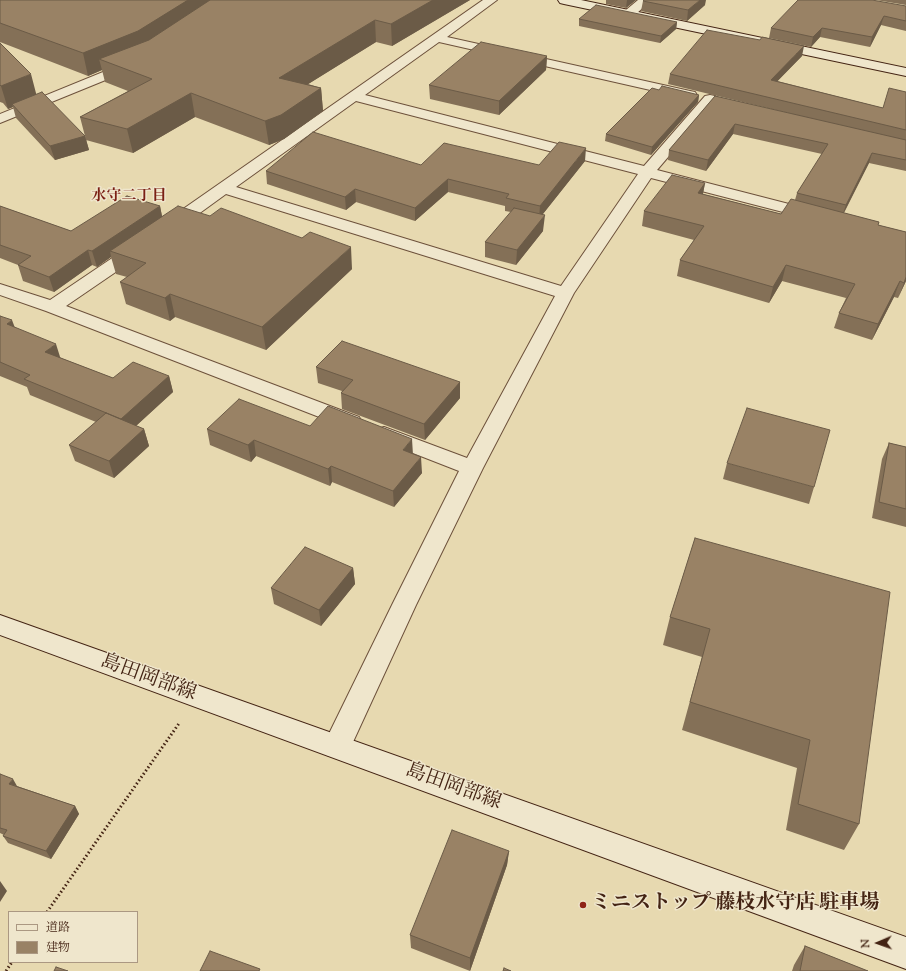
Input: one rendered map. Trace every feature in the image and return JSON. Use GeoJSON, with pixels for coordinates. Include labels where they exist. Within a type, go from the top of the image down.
{"type":"FeatureCollection","features":[{"type":"Feature","properties":{"kind":"street"},"geometry":{"type":"LineString","coordinates":[[52,307],[225,189],[491,0]]}},
{"type":"Feature","properties":{"kind":"street"},"geometry":{"type":"LineString","coordinates":[[564,0],[906,72]]}},
{"type":"Feature","properties":{"kind":"street"},"geometry":{"type":"LineString","coordinates":[[630,13],[645,0]]}},
{"type":"Feature","properties":{"kind":"street"},"geometry":{"type":"LineString","coordinates":[[437,38],[725,103]]}},
{"type":"Feature","properties":{"kind":"street"},"geometry":{"type":"LineString","coordinates":[[0,119],[141,61]]}},
{"type":"Feature","properties":{"kind":"street"},"geometry":{"type":"LineString","coordinates":[[356,97],[830,219]]}},
{"type":"Feature","properties":{"kind":"street"},"geometry":{"type":"LineString","coordinates":[[337,746],[404,605],[472,468],[565,293],[648,171],[710,99]]}},
{"type":"Feature","properties":{"kind":"street"},"geometry":{"type":"LineString","coordinates":[[225,189],[565,293]]}},
{"type":"Feature","properties":{"kind":"street"},"geometry":{"type":"LineString","coordinates":[[0,289],[52,307],[472,468]]}},
{"type":"Feature","properties":{"kind":"street","name":"島田岡部線"},"geometry":{"type":"LineString","coordinates":[[0,625],[906,953]]}},
{"type":"Feature","properties":{"kind":"path"},"geometry":{"type":"LineString","coordinates":[[48,911],[198,697]]}},
{"type":"Feature","properties":{"kind":"building"},"geometry":{"type":"Polygon","coordinates":[[[0,0],[188,0],[138,31],[83,53],[0,23],[0,0]]]}},
{"type":"Feature","properties":{"kind":"building"},"geometry":{"type":"Polygon","coordinates":[[[210,0],[433,0],[391,24],[375,20],[279,78],[321,88],[281,115],[265,121],[191,93],[127,129],[80,117],[152,79],[99,59],[149,40],[210,0]]]}},
{"type":"Feature","properties":{"kind":"building"},"geometry":{"type":"Polygon","coordinates":[[[700,0],[688,10],[643,1],[700,0]]]}},
{"type":"Feature","properties":{"kind":"building"},"geometry":{"type":"Polygon","coordinates":[[[798,0],[872,0],[906,6],[906,21],[884,16],[872,37],[822,28],[813,37],[771,28],[798,0]]]}},
{"type":"Feature","properties":{"kind":"building"},"geometry":{"type":"Polygon","coordinates":[[[596,5],[677,22],[661,36],[579,19],[596,5]]]}},
{"type":"Feature","properties":{"kind":"building"},"geometry":{"type":"Polygon","coordinates":[[[707,30],[760,40],[762,37],[804,46],[771,80],[883,108],[889,88],[906,92],[906,130],[670,74],[707,30]]]}},
{"type":"Feature","properties":{"kind":"building"},"geometry":{"type":"Polygon","coordinates":[[[481,42],[547,56],[499,101],[429,85],[481,42]]]}},
{"type":"Feature","properties":{"kind":"building"},"geometry":{"type":"Polygon","coordinates":[[[0,43],[31,74],[1,86],[0,85],[0,43]]]}},
{"type":"Feature","properties":{"kind":"building"},"geometry":{"type":"Polygon","coordinates":[[[662,86],[699,95],[652,147],[606,134],[652,88],[659,90],[662,86]]]}},
{"type":"Feature","properties":{"kind":"building"},"geometry":{"type":"Polygon","coordinates":[[[42,92],[85,136],[50,146],[12,104],[42,92]]]}},
{"type":"Feature","properties":{"kind":"building"},"geometry":{"type":"Polygon","coordinates":[[[715,96],[906,140],[906,160],[872,153],[846,205],[797,193],[828,144],[735,124],[708,160],[669,150],[715,96]]]}},
{"type":"Feature","properties":{"kind":"building"},"geometry":{"type":"Polygon","coordinates":[[[313,132],[421,165],[444,143],[539,165],[559,142],[586,148],[540,206],[506,198],[509,194],[448,179],[415,208],[355,189],[345,197],[266,171],[313,132]]]}},
{"type":"Feature","properties":{"kind":"building"},"geometry":{"type":"Polygon","coordinates":[[[672,175],[705,183],[698,193],[781,214],[791,199],[879,222],[878,225],[906,232],[906,277],[904,283],[900,281],[878,324],[839,313],[855,284],[786,265],[773,287],[680,260],[704,226],[644,211],[672,175]]]}},
{"type":"Feature","properties":{"kind":"building"},"geometry":{"type":"Polygon","coordinates":[[[127,196],[160,206],[92,251],[88,250],[49,277],[18,265],[31,256],[0,245],[0,206],[71,231],[127,196]]]}},
{"type":"Feature","properties":{"kind":"building"},"geometry":{"type":"Polygon","coordinates":[[[178,206],[210,216],[221,208],[302,238],[310,232],[351,247],[262,327],[170,294],[165,298],[120,282],[146,263],[110,251],[178,206]]]}},
{"type":"Feature","properties":{"kind":"building"},"geometry":{"type":"Polygon","coordinates":[[[514,208],[545,215],[517,250],[485,242],[514,208]]]}},
{"type":"Feature","properties":{"kind":"building"},"geometry":{"type":"Polygon","coordinates":[[[0,316],[12,320],[7,324],[56,344],[45,352],[113,378],[133,362],[169,376],[121,419],[24,379],[30,375],[0,362],[0,316]]]}},
{"type":"Feature","properties":{"kind":"building"},"geometry":{"type":"Polygon","coordinates":[[[342,341],[460,382],[424,424],[341,393],[353,380],[316,367],[342,341]]]}},
{"type":"Feature","properties":{"kind":"building"},"geometry":{"type":"Polygon","coordinates":[[[239,399],[310,426],[328,406],[412,439],[403,450],[421,457],[393,491],[331,466],[328,469],[254,440],[248,445],[207,429],[239,399]]]}},
{"type":"Feature","properties":{"kind":"building"},"geometry":{"type":"Polygon","coordinates":[[[747,408],[830,430],[814,487],[727,463],[747,408]]]}},
{"type":"Feature","properties":{"kind":"building"},"geometry":{"type":"Polygon","coordinates":[[[106,413],[144,429],[109,461],[69,445],[106,413]]]}},
{"type":"Feature","properties":{"kind":"building"},"geometry":{"type":"Polygon","coordinates":[[[889,443],[906,447],[906,509],[879,502],[889,443]]]}},
{"type":"Feature","properties":{"kind":"building"},"geometry":{"type":"Polygon","coordinates":[[[695,538],[890,592],[859,824],[798,804],[810,740],[690,702],[710,629],[670,617],[695,538]]]}},
{"type":"Feature","properties":{"kind":"building"},"geometry":{"type":"Polygon","coordinates":[[[305,547],[353,568],[319,610],[271,588],[305,547]]]}},
{"type":"Feature","properties":{"kind":"building"},"geometry":{"type":"Polygon","coordinates":[[[0,774],[13,779],[9,784],[75,806],[46,851],[3,836],[7,830],[0,828],[0,774]]]}},
{"type":"Feature","properties":{"kind":"building"},"geometry":{"type":"Polygon","coordinates":[[[452,830],[509,851],[470,958],[410,935],[452,830]]]}},
{"type":"Feature","properties":{"kind":"building"},"geometry":{"type":"Polygon","coordinates":[[[805,946],[868,971],[800,971],[805,946]]]}},
{"type":"Feature","properties":{"kind":"building"},"geometry":{"type":"Polygon","coordinates":[[[210,951],[260,969],[259,971],[200,971],[210,951]]]}},
{"type":"Feature","properties":{"kind":"building"},"geometry":{"type":"Polygon","coordinates":[[[56,967],[68,971],[54,971],[56,967]]]}},
{"type":"Feature","properties":{"kind":"building"},"geometry":{"type":"Polygon","coordinates":[[[504,968],[511,971],[503,971],[504,968]]]}},
{"type":"Feature","properties":{"kind":"place","name":"ミニストップ 藤枝水守店 駐車場"},"geometry":{"type":"Point","coordinates":[583,905]}},
{"type":"Feature","properties":{"kind":"district","name":"水守二丁目"},"geometry":{"type":"Point","coordinates":[129,197]}}]}
